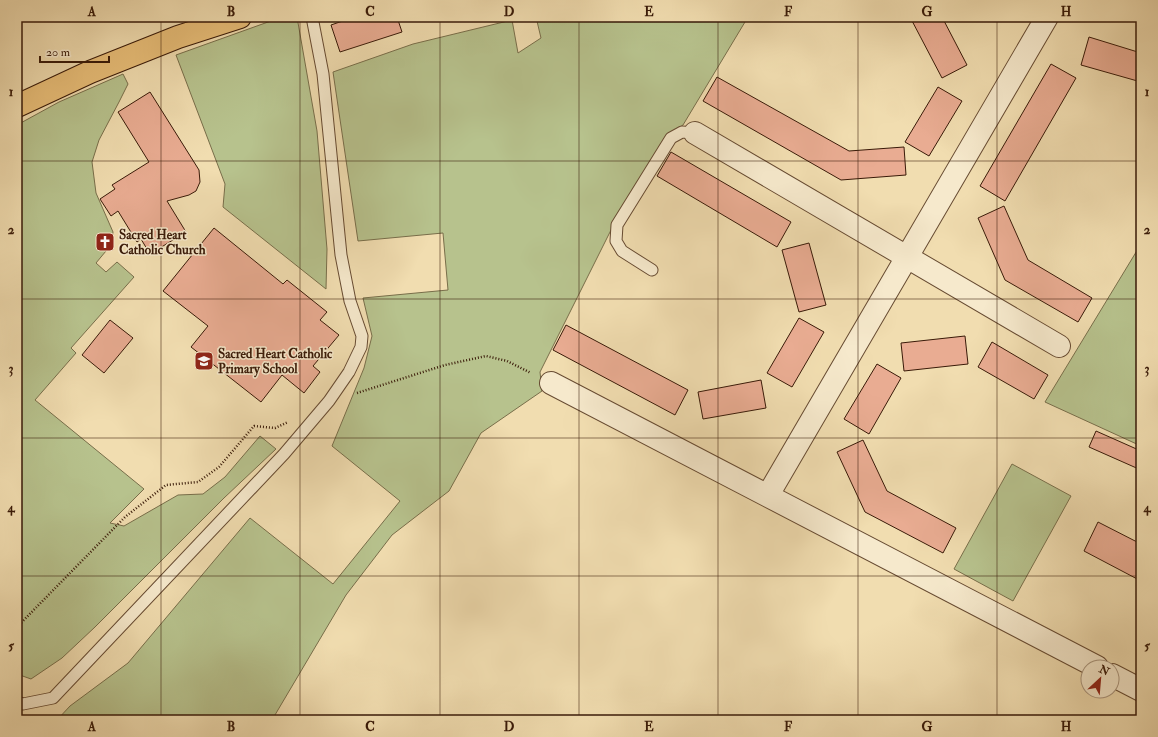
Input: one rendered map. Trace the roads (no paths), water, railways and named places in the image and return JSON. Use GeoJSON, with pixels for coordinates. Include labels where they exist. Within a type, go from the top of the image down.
{"type":"FeatureCollection","features":[{"type":"Feature","properties":{"kind":"highway"},"geometry":{"type":"LineString","coordinates":[[17,106],[90,72],[178,37],[240,17]]}},
{"type":"Feature","properties":{"kind":"street"},"geometry":{"type":"LineString","coordinates":[[768,495],[1047,17]]}},
{"type":"Feature","properties":{"kind":"street"},"geometry":{"type":"LineString","coordinates":[[695,133],[1059,346]]}},
{"type":"Feature","properties":{"kind":"street"},"geometry":{"type":"LineString","coordinates":[[551,383],[1083,659]]}},
{"type":"Feature","properties":{"kind":"street"},"geometry":{"type":"LineString","coordinates":[[1120,679],[1141,690]]}},
{"type":"Feature","properties":{"kind":"lane"},"geometry":{"type":"LineString","coordinates":[[17,702],[23,704],[53,698],[284,454],[329,401],[349,372],[361,347],[362,336],[350,301],[341,255],[323,74],[312,17]]}},
{"type":"Feature","properties":{"kind":"lane"},"geometry":{"type":"LineString","coordinates":[[652,270],[622,251],[616,241],[618,225],[671,138],[682,132],[695,133]]}},
{"type":"Feature","properties":{"kind":"place","name":"Sacred Heart Catholic Church"},"geometry":{"type":"Point","coordinates":[105,242]}},
{"type":"Feature","properties":{"kind":"place","name":"Sacred Heart Catholic Primary School"},"geometry":{"type":"Point","coordinates":[204,361]}}]}
